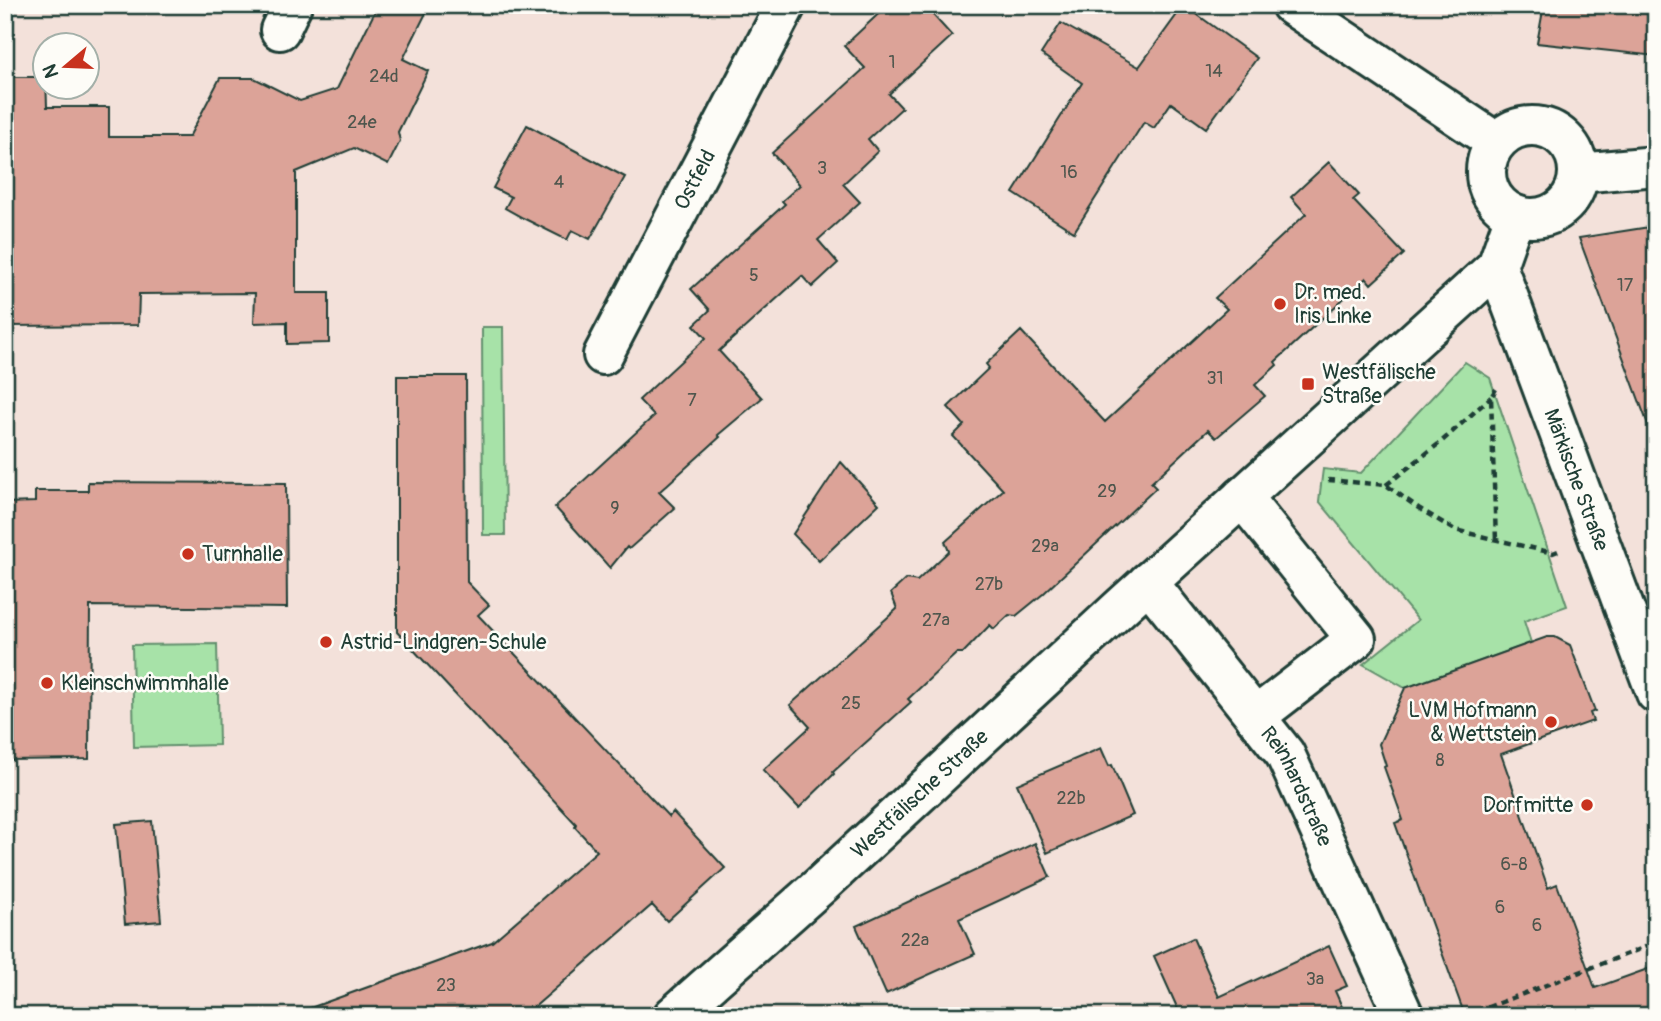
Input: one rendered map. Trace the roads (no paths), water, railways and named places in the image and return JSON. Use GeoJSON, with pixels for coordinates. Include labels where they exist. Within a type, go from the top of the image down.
{"type":"FeatureCollection","features":[{"type":"Feature","properties":{"kind":"street","name":"Ostfeld"},"geometry":{"type":"LineString","coordinates":[[603,355],[786,5]]}},
{"type":"Feature","properties":{"kind":"street"},"geometry":{"type":"LineString","coordinates":[[1292,5],[1496,142]]}},
{"type":"Feature","properties":{"kind":"street"},"geometry":{"type":"LineString","coordinates":[[1529,125],[1548,128],[1564,138],[1575,154],[1579,173],[1575,190],[1564,205],[1550,215],[1532,218],[1515,215],[1500,206],[1490,192],[1485,175],[1487,158],[1496,142],[1510,130],[1529,125]]}},
{"type":"Feature","properties":{"kind":"street"},"geometry":{"type":"LineString","coordinates":[[1579,173],[1656,166]]}},
{"type":"Feature","properties":{"kind":"street","name":"Westfälische Straße"},"geometry":{"type":"LineString","coordinates":[[673,1016],[821,885],[1148,582],[1497,266],[1515,215]]}},
{"type":"Feature","properties":{"kind":"street","name":"Märkische Straße"},"geometry":{"type":"LineString","coordinates":[[1497,266],[1656,693]]}},
{"type":"Feature","properties":{"kind":"street"},"geometry":{"type":"LineString","coordinates":[[1242,497],[1356,639],[1255,717]]}},
{"type":"Feature","properties":{"kind":"street","name":"Reinhardstraße"},"geometry":{"type":"LineString","coordinates":[[1148,582],[1285,754],[1404,1016]]}},
{"type":"Feature","properties":{"kind":"place","name":"Dr. med. Iris Linke"},"geometry":{"type":"Point","coordinates":[1280,304]}},
{"type":"Feature","properties":{"kind":"place","name":"Westfälische Straße"},"geometry":{"type":"Point","coordinates":[1308,384]}},
{"type":"Feature","properties":{"kind":"place","name":"Turnhalle"},"geometry":{"type":"Point","coordinates":[188,554]}},
{"type":"Feature","properties":{"kind":"place","name":"Astrid-Lindgren-Schule"},"geometry":{"type":"Point","coordinates":[326,642]}},
{"type":"Feature","properties":{"kind":"place","name":"Kleinschwimmhalle"},"geometry":{"type":"Point","coordinates":[47,683]}},
{"type":"Feature","properties":{"kind":"place","name":"LVM Hofmann & Wettstein"},"geometry":{"type":"Point","coordinates":[1551,722]}},
{"type":"Feature","properties":{"kind":"place","name":"Dorfmitte"},"geometry":{"type":"Point","coordinates":[1587,805]}}]}
